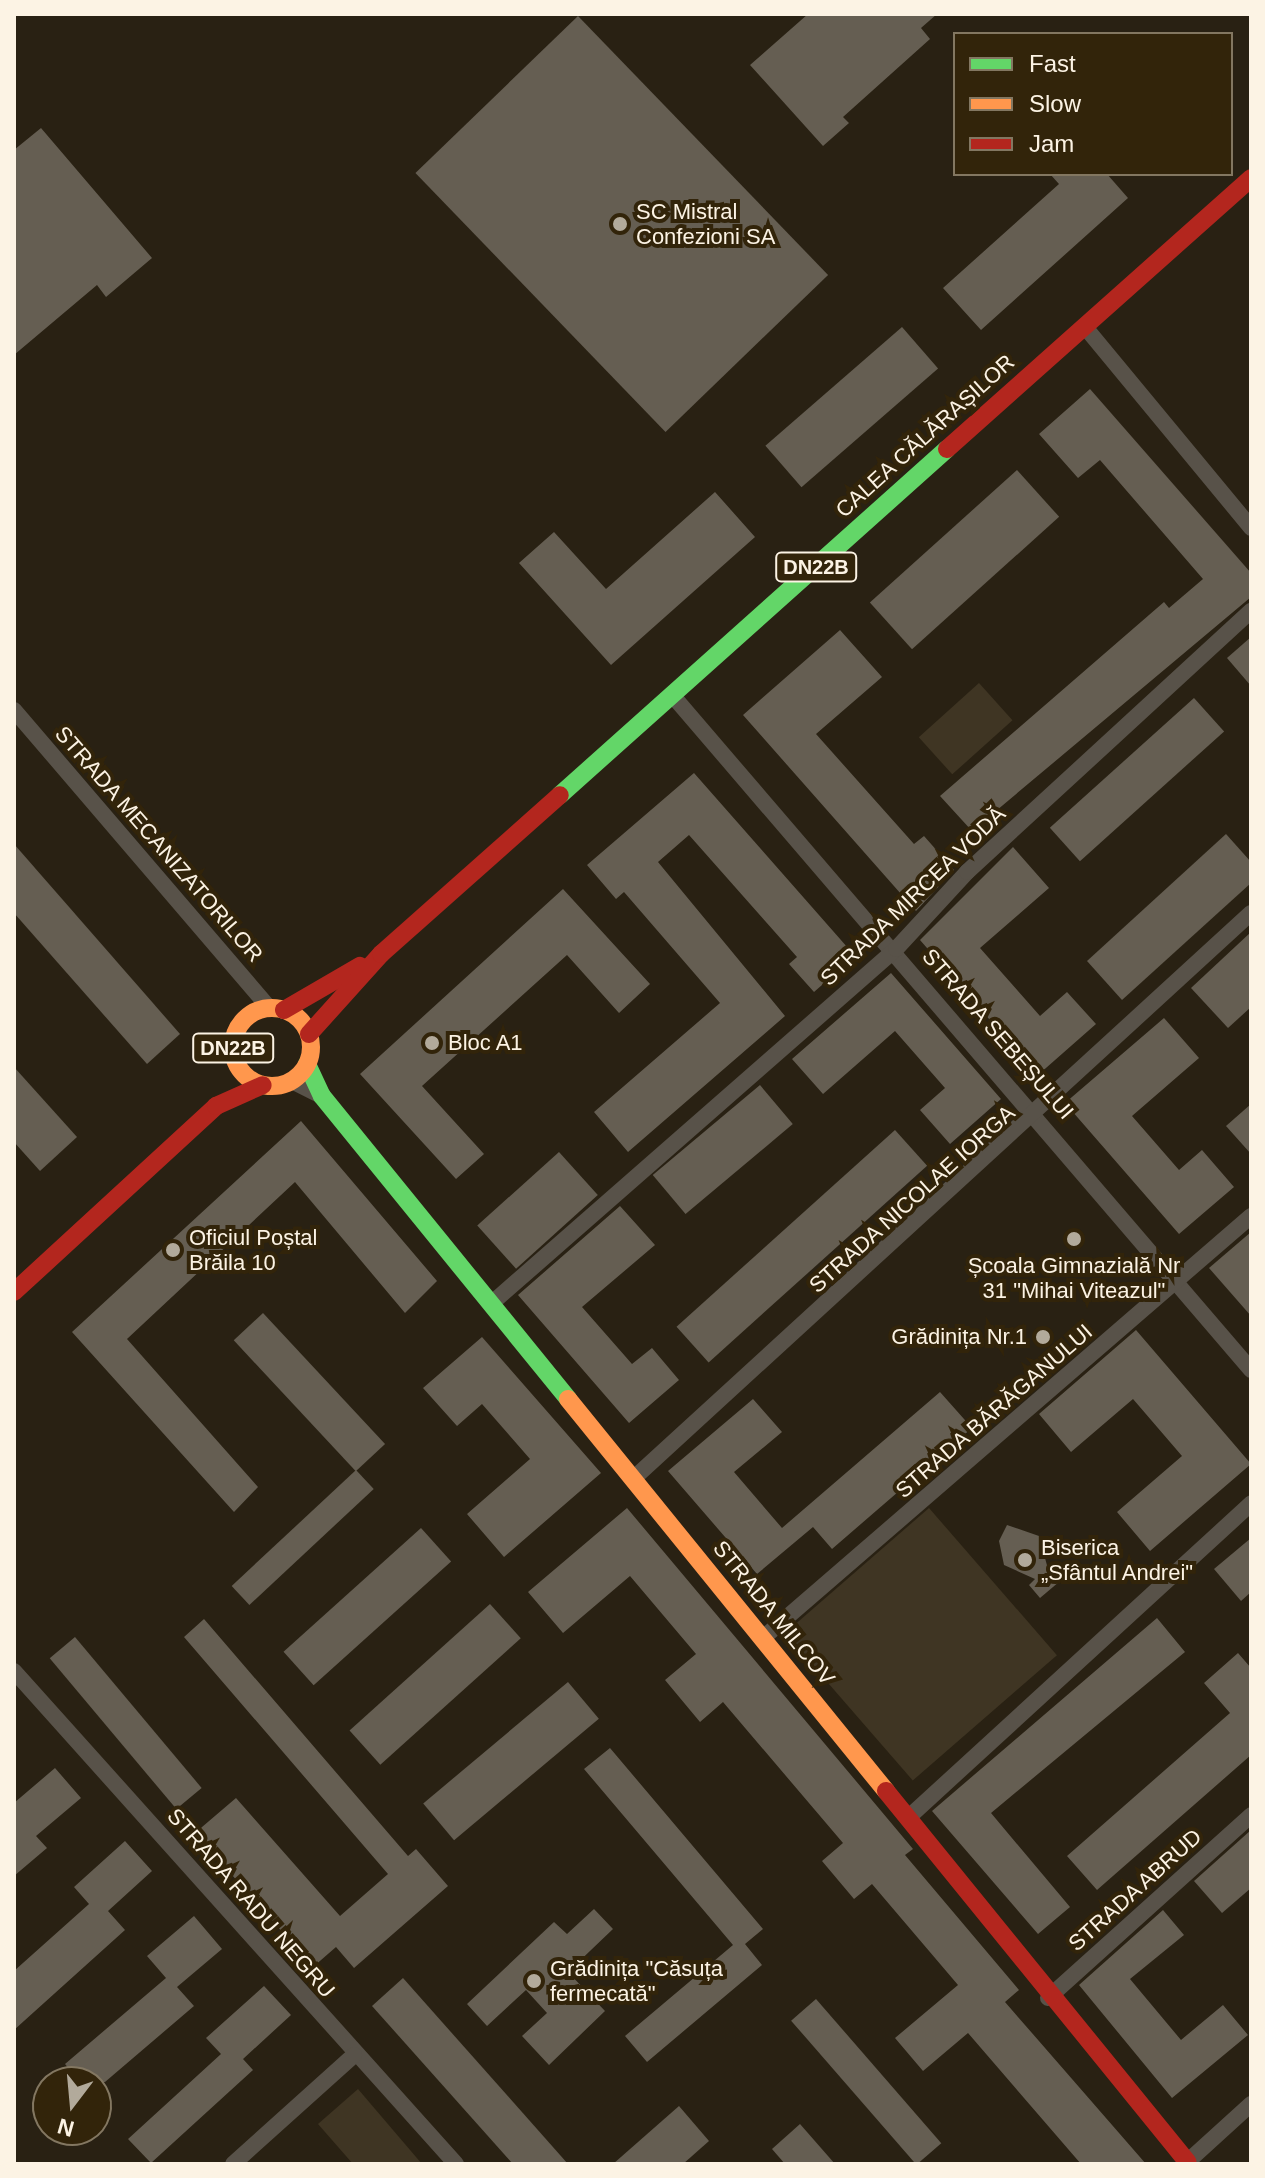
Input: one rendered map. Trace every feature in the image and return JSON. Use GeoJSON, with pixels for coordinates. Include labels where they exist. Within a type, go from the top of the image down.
{"type":"FeatureCollection","features":[{"type":"Feature","properties":{"kind":"main road","name":"CALEA CĂLĂRAȘILOR"},"geometry":{"type":"LineString","coordinates":[[309,1034],[381,954],[1251,178]]}},
{"type":"Feature","properties":{"kind":"main road","name":"CALEA CĂLĂRAȘILOR"},"geometry":{"type":"LineString","coordinates":[[276,1009],[381,954]]}},
{"type":"Feature","properties":{"kind":"main road","name":"DN22B"},"geometry":{"type":"LineString","coordinates":[[14,1292],[216,1106],[263,1085],[292,1081],[307,1064],[309,1034],[276,1009],[241,1024],[216,1106]]}},
{"type":"Feature","properties":{"kind":"main road","name":"DN22B"},"geometry":{"type":"LineString","coordinates":[[233,1055],[244,1075],[263,1085]]}},
{"type":"Feature","properties":{"kind":"main road","name":"STRADA MILCOV"},"geometry":{"type":"LineString","coordinates":[[307,1064],[322,1096],[910,1816],[1048,1998],[1186,2163]]}},
{"type":"Feature","properties":{"kind":"street"},"geometry":{"type":"LineString","coordinates":[[1085,327],[1251,528]]}},
{"type":"Feature","properties":{"kind":"street","name":"STRADA MIRCEA VODĂ"},"geometry":{"type":"LineString","coordinates":[[492,1303],[896,949],[967,872],[1251,611]]}},
{"type":"Feature","properties":{"kind":"street","name":"STRADA SEBEȘULUI"},"geometry":{"type":"LineString","coordinates":[[673,696],[896,949],[1251,1370]]}},
{"type":"Feature","properties":{"kind":"street","name":"STRADA MECANIZATORILOR"},"geometry":{"type":"LineString","coordinates":[[14,710],[276,1009]]}},
{"type":"Feature","properties":{"kind":"street","name":"STRADA NICOLAE IORGA"},"geometry":{"type":"LineString","coordinates":[[633,1479],[1038,1115],[1251,913]]}},
{"type":"Feature","properties":{"kind":"street","name":"STRADA MILCOV"},"geometry":{"type":"LineString","coordinates":[[292,1081],[322,1096]]}},
{"type":"Feature","properties":{"kind":"street","name":"STRADA BĂRĂGANULUI"},"geometry":{"type":"LineString","coordinates":[[763,1638],[1251,1216]]}},
{"type":"Feature","properties":{"kind":"street"},"geometry":{"type":"LineString","coordinates":[[910,1816],[1251,1503]]}},
{"type":"Feature","properties":{"kind":"street","name":"STRADA RADU NEGRU"},"geometry":{"type":"LineString","coordinates":[[14,1671],[354,2055],[456,2164]]}},
{"type":"Feature","properties":{"kind":"street","name":"STRADA ABRUD"},"geometry":{"type":"LineString","coordinates":[[1048,1998],[1251,1815]]}},
{"type":"Feature","properties":{"kind":"street"},"geometry":{"type":"LineString","coordinates":[[233,2164],[354,2055]]}},
{"type":"Feature","properties":{"kind":"street"},"geometry":{"type":"LineString","coordinates":[[1186,2163],[1251,2104]]}},
{"type":"Feature","properties":{"kind":"shaded area"},"geometry":{"type":"Polygon","coordinates":[[[979,683],[1012,720],[952,774],[919,737],[979,683]]]}},
{"type":"Feature","properties":{"kind":"shaded area"},"geometry":{"type":"Polygon","coordinates":[[[929,1508],[1057,1655],[913,1780],[785,1633],[929,1508]]]}},
{"type":"Feature","properties":{"kind":"shaded area"},"geometry":{"type":"Polygon","coordinates":[[[358,2089],[422,2164],[353,2164],[318,2124],[358,2089]]]}},
{"type":"Feature","properties":{"kind":"building"},"geometry":{"type":"Polygon","coordinates":[[[808,14],[937,14],[921,28],[930,39],[843,117],[849,123],[823,146],[750,65],[808,14]]]}},
{"type":"Feature","properties":{"kind":"building","name":"SC Mistral Confezioni SA"},"geometry":{"type":"Polygon","coordinates":[[[578,16],[828,275],[666,432],[415,173],[578,16]]]}},
{"type":"Feature","properties":{"kind":"building"},"geometry":{"type":"Polygon","coordinates":[[[41,128],[152,258],[106,297],[97,285],[14,355],[14,150],[41,128]]]}},
{"type":"Feature","properties":{"kind":"building"},"geometry":{"type":"Polygon","coordinates":[[[1052,176],[1109,176],[1128,198],[981,330],[943,288],[1059,184],[1052,176]]]}},
{"type":"Feature","properties":{"kind":"building"},"geometry":{"type":"Polygon","coordinates":[[[902,327],[938,369],[801,487],[765,446],[902,327]]]}},
{"type":"Feature","properties":{"kind":"building"},"geometry":{"type":"Polygon","coordinates":[[[1090,389],[1251,573],[1251,597],[972,831],[940,796],[1164,602],[1169,608],[1203,579],[1100,460],[1078,478],[1039,434],[1090,389]]]}},
{"type":"Feature","properties":{"kind":"building"},"geometry":{"type":"Polygon","coordinates":[[[1017,470],[1059,517],[912,649],[870,602],[1017,470]]]}},
{"type":"Feature","properties":{"kind":"building"},"geometry":{"type":"Polygon","coordinates":[[[715,492],[755,537],[611,665],[519,563],[554,532],[606,589],[715,492]]]}},
{"type":"Feature","properties":{"kind":"building"},"geometry":{"type":"Polygon","coordinates":[[[840,630],[882,677],[816,734],[914,844],[924,836],[954,870],[916,911],[743,715],[840,630]]]}},
{"type":"Feature","properties":{"kind":"building"},"geometry":{"type":"Polygon","coordinates":[[[1251,637],[1251,686],[1227,658],[1251,637]]]}},
{"type":"Feature","properties":{"kind":"building"},"geometry":{"type":"Polygon","coordinates":[[[1194,698],[1224,731],[1080,861],[1050,828],[1194,698]]]}},
{"type":"Feature","properties":{"kind":"building"},"geometry":{"type":"Polygon","coordinates":[[[694,773],[855,956],[814,992],[789,964],[797,957],[689,835],[658,862],[785,1016],[628,1152],[594,1112],[720,1003],[624,892],[616,899],[587,865],[694,773]]]}},
{"type":"Feature","properties":{"kind":"building"},"geometry":{"type":"Polygon","coordinates":[[[1226,834],[1251,862],[1251,883],[1122,1000],[1087,961],[1226,834]]]}},
{"type":"Feature","properties":{"kind":"building"},"geometry":{"type":"Polygon","coordinates":[[[14,844],[180,1034],[147,1064],[14,913],[14,844]]]}},
{"type":"Feature","properties":{"kind":"building"},"geometry":{"type":"Polygon","coordinates":[[[1013,847],[1049,888],[980,948],[1040,1016],[1067,992],[1096,1024],[1038,1075],[920,940],[1013,847]]]}},
{"type":"Feature","properties":{"kind":"building","name":"Bloc A1"},"geometry":{"type":"Polygon","coordinates":[[[563,889],[650,984],[619,1013],[567,955],[422,1086],[484,1154],[456,1179],[360,1074],[563,889]]]}},
{"type":"Feature","properties":{"kind":"building"},"geometry":{"type":"Polygon","coordinates":[[[1251,932],[1251,1007],[1228,1028],[1191,988],[1251,932]]]}},
{"type":"Feature","properties":{"kind":"building"},"geometry":{"type":"Polygon","coordinates":[[[891,973],[1001,1099],[950,1144],[920,1110],[945,1088],[895,1031],[823,1094],[792,1059],[891,973]]]}},
{"type":"Feature","properties":{"kind":"building"},"geometry":{"type":"Polygon","coordinates":[[[1164,1018],[1199,1058],[1132,1116],[1179,1170],[1202,1150],[1234,1187],[1179,1234],[1065,1103],[1164,1018]]]}},
{"type":"Feature","properties":{"kind":"building"},"geometry":{"type":"Polygon","coordinates":[[[14,1067],[77,1137],[40,1171],[14,1142],[14,1067]]]}},
{"type":"Feature","properties":{"kind":"building"},"geometry":{"type":"Polygon","coordinates":[[[760,1085],[793,1124],[686,1214],[653,1175],[760,1085]]]}},
{"type":"Feature","properties":{"kind":"building"},"geometry":{"type":"Polygon","coordinates":[[[1251,1104],[1251,1154],[1226,1126],[1251,1104]]]}},
{"type":"Feature","properties":{"kind":"building"},"geometry":{"type":"Polygon","coordinates":[[[301,1121],[437,1281],[405,1313],[295,1182],[127,1339],[258,1487],[234,1512],[72,1332],[301,1121]]]}},
{"type":"Feature","properties":{"kind":"building"},"geometry":{"type":"Polygon","coordinates":[[[895,1130],[927,1166],[709,1362],[677,1327],[895,1130]]]}},
{"type":"Feature","properties":{"kind":"building"},"geometry":{"type":"Polygon","coordinates":[[[559,1152],[598,1195],[516,1269],[477,1226],[559,1152]]]}},
{"type":"Feature","properties":{"kind":"building"},"geometry":{"type":"Polygon","coordinates":[[[620,1206],[655,1245],[582,1307],[632,1364],[652,1348],[679,1380],[629,1423],[518,1295],[620,1206]]]}},
{"type":"Feature","properties":{"kind":"building"},"geometry":{"type":"Polygon","coordinates":[[[1251,1232],[1251,1316],[1209,1268],[1251,1232]]]}},
{"type":"Feature","properties":{"kind":"building"},"geometry":{"type":"Polygon","coordinates":[[[263,1313],[385,1444],[356,1471],[234,1340],[263,1313]]]}},
{"type":"Feature","properties":{"kind":"building"},"geometry":{"type":"Polygon","coordinates":[[[1136,1330],[1251,1464],[1150,1551],[1117,1512],[1182,1456],[1133,1399],[1071,1452],[1039,1414],[1136,1330]]]}},
{"type":"Feature","properties":{"kind":"building"},"geometry":{"type":"Polygon","coordinates":[[[482,1337],[601,1473],[504,1557],[467,1514],[530,1459],[482,1404],[457,1426],[423,1388],[482,1337]]]}},
{"type":"Feature","properties":{"kind":"building"},"geometry":{"type":"Polygon","coordinates":[[[940,1392],[972,1428],[832,1549],[813,1527],[757,1574],[668,1471],[753,1399],[782,1432],[734,1472],[782,1528],[940,1392]]]}},
{"type":"Feature","properties":{"kind":"building"},"geometry":{"type":"Polygon","coordinates":[[[356,1470],[374,1489],[249,1605],[232,1586],[356,1470]]]}},
{"type":"Feature","properties":{"kind":"building"},"geometry":{"type":"Polygon","coordinates":[[[627,1508],[913,1849],[905,1855],[1019,1990],[1005,2002],[1146,2164],[1081,2164],[968,2033],[923,2071],[895,2038],[958,1985],[872,1884],[854,1899],[822,1861],[843,1843],[723,1702],[700,1722],[665,1680],[696,1654],[630,1576],[563,1633],[528,1592],[627,1508]]]}},
{"type":"Feature","properties":{"kind":"building","name":"Biserica „Sfântul Andrei\""},"geometry":{"type":"Polygon","coordinates":[[[1007,1525],[1039,1536],[1048,1569],[1055,1563],[1066,1576],[1040,1598],[1029,1585],[1035,1579],[1004,1565],[999,1541],[1007,1525]]]}},
{"type":"Feature","properties":{"kind":"building"},"geometry":{"type":"Polygon","coordinates":[[[421,1528],[451,1561],[314,1685],[284,1652],[421,1528]]]}},
{"type":"Feature","properties":{"kind":"building"},"geometry":{"type":"Polygon","coordinates":[[[1251,1538],[1251,1592],[1241,1601],[1214,1569],[1251,1538]]]}},
{"type":"Feature","properties":{"kind":"building"},"geometry":{"type":"Polygon","coordinates":[[[490,1604],[521,1638],[380,1765],[350,1730],[490,1604]]]}},
{"type":"Feature","properties":{"kind":"building"},"geometry":{"type":"Polygon","coordinates":[[[1157,1618],[1185,1652],[991,1813],[1070,1907],[1038,1934],[932,1811],[1157,1618]]]}},
{"type":"Feature","properties":{"kind":"building"},"geometry":{"type":"Polygon","coordinates":[[[204,1619],[408,1856],[416,1849],[448,1886],[354,1968],[336,1947],[313,1967],[195,1833],[236,1798],[340,1916],[388,1874],[184,1637],[204,1619]]]}},
{"type":"Feature","properties":{"kind":"building"},"geometry":{"type":"Polygon","coordinates":[[[75,1637],[202,1788],[176,1809],[50,1658],[75,1637]]]}},
{"type":"Feature","properties":{"kind":"building"},"geometry":{"type":"Polygon","coordinates":[[[1238,1653],[1251,1668],[1251,1755],[1097,1890],[1067,1856],[1230,1713],[1204,1683],[1238,1653]]]}},
{"type":"Feature","properties":{"kind":"building"},"geometry":{"type":"Polygon","coordinates":[[[568,1682],[599,1719],[454,1840],[423,1803],[568,1682]]]}},
{"type":"Feature","properties":{"kind":"building"},"geometry":{"type":"Polygon","coordinates":[[[610,1748],[763,1929],[745,1944],[762,1965],[647,2062],[625,2036],[733,1945],[584,1769],[610,1748]]]}},
{"type":"Feature","properties":{"kind":"building"},"geometry":{"type":"Polygon","coordinates":[[[55,1768],[81,1798],[36,1836],[47,1848],[14,1876],[14,1803],[55,1768]]]}},
{"type":"Feature","properties":{"kind":"building"},"geometry":{"type":"Polygon","coordinates":[[[1251,1830],[1251,1888],[1222,1913],[1194,1881],[1251,1830]]]}},
{"type":"Feature","properties":{"kind":"building"},"geometry":{"type":"Polygon","coordinates":[[[125,1841],[152,1871],[108,1911],[125,1930],[14,2030],[14,1971],[89,1904],[74,1887],[125,1841]]]}},
{"type":"Feature","properties":{"kind":"building","name":"Grădinița \"Căsuța fermecată\""},"geometry":{"type":"Polygon","coordinates":[[[594,1909],[613,1929],[568,1972],[605,2011],[549,2065],[522,2036],[547,2013],[526,1990],[487,2026],[467,2004],[554,1922],[567,1934],[594,1909]]]}},
{"type":"Feature","properties":{"kind":"building"},"geometry":{"type":"Polygon","coordinates":[[[1163,1910],[1184,1935],[1130,1979],[1181,2040],[1223,2005],[1248,2035],[1172,2098],[1079,1985],[1163,1910]]]}},
{"type":"Feature","properties":{"kind":"building"},"geometry":{"type":"Polygon","coordinates":[[[194,1916],[222,1949],[177,1987],[194,2006],[112,2076],[112,2066],[67,2066],[65,2064],[166,1978],[147,1956],[194,1916]]]}},
{"type":"Feature","properties":{"kind":"building"},"geometry":{"type":"Polygon","coordinates":[[[403,1978],[568,2164],[513,2164],[372,2006],[403,1978]]]}},
{"type":"Feature","properties":{"kind":"building"},"geometry":{"type":"Polygon","coordinates":[[[264,1986],[291,2015],[243,2059],[253,2070],[151,2163],[128,2139],[221,2054],[206,2038],[264,1986]]]}},
{"type":"Feature","properties":{"kind":"building"},"geometry":{"type":"Polygon","coordinates":[[[816,1999],[941,2143],[916,2164],[791,2021],[816,1999]]]}},
{"type":"Feature","properties":{"kind":"building"},"geometry":{"type":"Polygon","coordinates":[[[679,2106],[709,2141],[683,2164],[613,2164],[679,2106]]]}},
{"type":"Feature","properties":{"kind":"building"},"geometry":{"type":"Polygon","coordinates":[[[800,2124],[835,2164],[785,2164],[772,2149],[800,2124]]]}},
{"type":"Feature","properties":{"kind":"traffic: fast"},"geometry":{"type":"LineString","coordinates":[[560,795],[947,449]]}},
{"type":"Feature","properties":{"kind":"traffic: fast"},"geometry":{"type":"LineString","coordinates":[[307,1064],[322,1096],[568,1399]]}},
{"type":"Feature","properties":{"kind":"traffic: slow"},"geometry":{"type":"LineString","coordinates":[[272,1008],[287,1011],[300,1019],[308,1032],[311,1047],[308,1062],[300,1075],[287,1083],[272,1086],[257,1083],[244,1075],[236,1062],[233,1047],[236,1032],[244,1019],[257,1011],[272,1008]]}},
{"type":"Feature","properties":{"kind":"traffic: slow"},"geometry":{"type":"LineString","coordinates":[[568,1399],[886,1791]]}},
{"type":"Feature","properties":{"kind":"traffic: jam"},"geometry":{"type":"LineString","coordinates":[[947,449],[1251,178]]}},
{"type":"Feature","properties":{"kind":"traffic: jam"},"geometry":{"type":"LineString","coordinates":[[309,1034],[381,954],[560,795]]}},
{"type":"Feature","properties":{"kind":"traffic: jam"},"geometry":{"type":"LineString","coordinates":[[284,1010],[360,966]]}},
{"type":"Feature","properties":{"kind":"traffic: jam"},"geometry":{"type":"LineString","coordinates":[[14,1292],[216,1106],[263,1085]]}},
{"type":"Feature","properties":{"kind":"traffic: jam"},"geometry":{"type":"LineString","coordinates":[[886,1791],[1187,2162]]}},
{"type":"Feature","properties":{"kind":"place","name":"SC Mistral Confezioni SA"},"geometry":{"type":"Point","coordinates":[620,224]}},
{"type":"Feature","properties":{"kind":"place","name":"Bloc A1"},"geometry":{"type":"Point","coordinates":[432,1043]}},
{"type":"Feature","properties":{"kind":"place","name":"Școala Gimnazială Nr 31 \"Mihai Viteazul\""},"geometry":{"type":"Point","coordinates":[1074,1239]}},
{"type":"Feature","properties":{"kind":"place","name":"Oficiul Poștal Brăila 10"},"geometry":{"type":"Point","coordinates":[173,1250]}},
{"type":"Feature","properties":{"kind":"place","name":"Grădinița Nr.1"},"geometry":{"type":"Point","coordinates":[1043,1337]}},
{"type":"Feature","properties":{"kind":"place","name":"Biserica „Sfântul Andrei\""},"geometry":{"type":"Point","coordinates":[1025,1560]}},
{"type":"Feature","properties":{"kind":"place","name":"Grădinița \"Căsuța fermecată\""},"geometry":{"type":"Point","coordinates":[534,1981]}}]}
